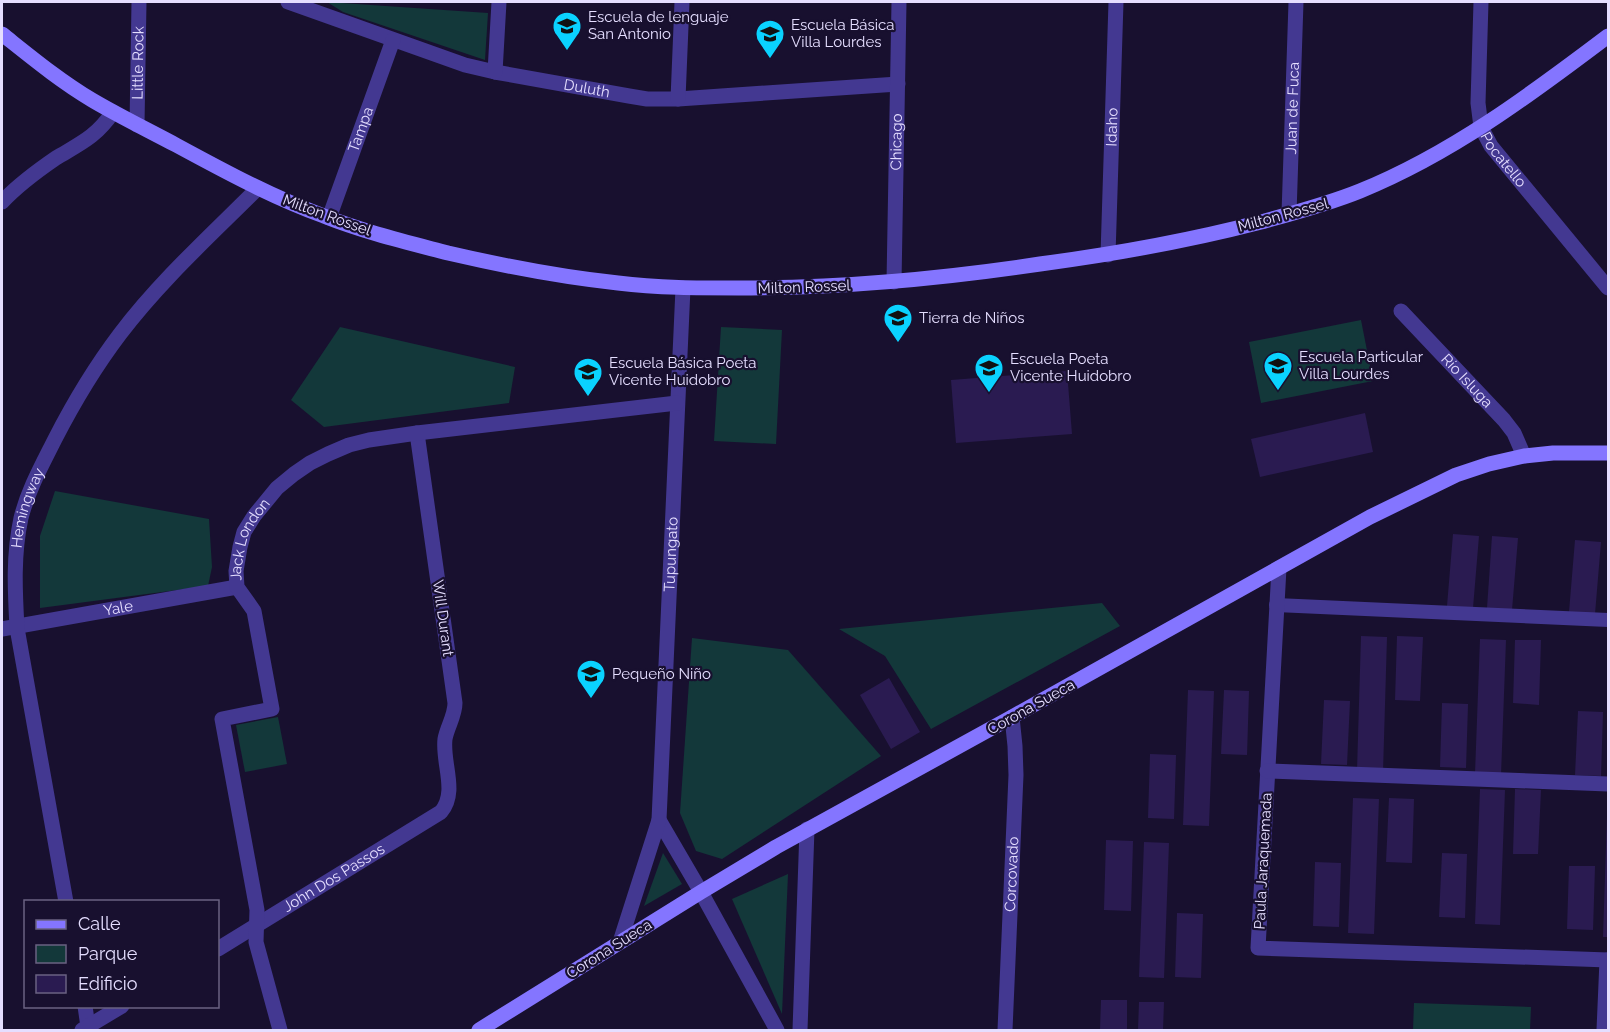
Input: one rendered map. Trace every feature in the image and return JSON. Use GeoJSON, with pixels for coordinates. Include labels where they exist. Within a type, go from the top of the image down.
{"type":"FeatureCollection","features":[{"type":"Feature","properties":{"kind":"street","name":"Little Rock"},"geometry":{"type":"LineString","coordinates":[[137,125],[139,2]]}},
{"type":"Feature","properties":{"kind":"street","name":"Duluth"},"geometry":{"type":"LineString","coordinates":[[288,2],[307,5],[393,40],[465,65],[647,99],[678,99],[898,84]]}},
{"type":"Feature","properties":{"kind":"street"},"geometry":{"type":"LineString","coordinates":[[495,72],[499,2]]}},
{"type":"Feature","properties":{"kind":"street"},"geometry":{"type":"LineString","coordinates":[[678,99],[682,2]]}},
{"type":"Feature","properties":{"kind":"street","name":"Chicago"},"geometry":{"type":"LineString","coordinates":[[894,282],[900,2]]}},
{"type":"Feature","properties":{"kind":"street","name":"Idaho"},"geometry":{"type":"LineString","coordinates":[[1108,255],[1116,2]]}},
{"type":"Feature","properties":{"kind":"street","name":"Juan de Fuca"},"geometry":{"type":"LineString","coordinates":[[1289,214],[1296,2]]}},
{"type":"Feature","properties":{"kind":"street","name":"Pocatello"},"geometry":{"type":"LineString","coordinates":[[1482,2],[1478,104],[1482,127],[1491,146],[1608,288]]}},
{"type":"Feature","properties":{"kind":"street","name":"Milton Rossel"},"geometry":{"type":"LineString","coordinates":[[2,34],[64,82],[113,112],[229,174],[329,218],[415,244],[510,267],[620,284],[682,288],[788,288],[894,282],[969,274],[1108,255],[1197,237],[1289,214],[1360,191],[1437,154],[1535,92],[1608,36]]}},
{"type":"Feature","properties":{"kind":"street","name":"Tampa"},"geometry":{"type":"LineString","coordinates":[[329,218],[393,40]]}},
{"type":"Feature","properties":{"kind":"street"},"geometry":{"type":"LineString","coordinates":[[2,202],[24,181],[89,139],[107,122],[113,112]]}},
{"type":"Feature","properties":{"kind":"street","name":"Hemingway"},"geometry":{"type":"LineString","coordinates":[[66,900],[9,628],[22,517],[36,476],[68,414],[121,333],[144,305],[258,188]]}},
{"type":"Feature","properties":{"kind":"street","name":"Tupungato"},"geometry":{"type":"LineString","coordinates":[[620,942],[659,820],[682,288]]}},
{"type":"Feature","properties":{"kind":"street","name":"Río Isluga"},"geometry":{"type":"LineString","coordinates":[[1401,311],[1503,420],[1514,433],[1524,456]]}},
{"type":"Feature","properties":{"kind":"street","name":"Jack London"},"geometry":{"type":"LineString","coordinates":[[280,1030],[256,942],[257,910],[222,719],[272,709],[254,611],[237,587],[236,571],[244,532],[259,509],[278,488],[310,463],[349,445],[417,432],[677,403]]}},
{"type":"Feature","properties":{"kind":"street","name":"Will Durant"},"geometry":{"type":"LineString","coordinates":[[417,432],[455,703],[445,744],[449,792],[447,803]]}},
{"type":"Feature","properties":{"kind":"street","name":"Corona Sueca"},"geometry":{"type":"LineString","coordinates":[[479,1030],[701,892],[807,830],[1370,517],[1456,475],[1489,464],[1524,456],[1553,453],[1608,453]]}},
{"type":"Feature","properties":{"kind":"street","name":"Paula Jaraquemada"},"geometry":{"type":"LineString","coordinates":[[1278,568],[1258,948],[1608,960]]}},
{"type":"Feature","properties":{"kind":"street","name":"Yale"},"geometry":{"type":"LineString","coordinates":[[9,628],[237,587]]}},
{"type":"Feature","properties":{"kind":"street","name":"Corcovado"},"geometry":{"type":"LineString","coordinates":[[1005,1030],[1016,775],[1012,717]]}},
{"type":"Feature","properties":{"kind":"street"},"geometry":{"type":"LineString","coordinates":[[1268,771],[1608,784]]}},
{"type":"Feature","properties":{"kind":"street","name":"John Dos Passos"},"geometry":{"type":"LineString","coordinates":[[219,948],[441,812],[447,803]]}},
{"type":"Feature","properties":{"kind":"street"},"geometry":{"type":"LineString","coordinates":[[659,820],[777,1030]]}},
{"type":"Feature","properties":{"kind":"street"},"geometry":{"type":"LineString","coordinates":[[800,1030],[807,830]]}},
{"type":"Feature","properties":{"kind":"street"},"geometry":{"type":"LineString","coordinates":[[1604,1030],[1608,960]]}},
{"type":"Feature","properties":{"kind":"street"},"geometry":{"type":"LineString","coordinates":[[85,1008],[85,1029]]}},
{"type":"Feature","properties":{"kind":"street"},"geometry":{"type":"LineString","coordinates":[[85,1029],[119,1008]]}},
{"type":"Feature","properties":{"kind":"lane"},"geometry":{"type":"LineString","coordinates":[[1276,605],[1608,620]]}},
{"type":"Feature","properties":{"kind":"green space"},"geometry":{"type":"Polygon","coordinates":[[[327,2],[488,13],[485,60],[343,12],[327,2]]]}},
{"type":"Feature","properties":{"kind":"green space"},"geometry":{"type":"Polygon","coordinates":[[[1361,320],[1373,381],[1261,403],[1249,342],[1361,320]]]}},
{"type":"Feature","properties":{"kind":"green space"},"geometry":{"type":"Polygon","coordinates":[[[340,327],[515,367],[509,403],[324,427],[291,400],[340,327]]]}},
{"type":"Feature","properties":{"kind":"green space"},"geometry":{"type":"Polygon","coordinates":[[[721,327],[782,330],[776,444],[714,441],[721,327]]]}},
{"type":"Feature","properties":{"kind":"green space"},"geometry":{"type":"Polygon","coordinates":[[[55,491],[209,519],[212,567],[208,586],[40,608],[40,536],[55,491]]]}},
{"type":"Feature","properties":{"kind":"green space"},"geometry":{"type":"Polygon","coordinates":[[[1102,603],[1120,626],[931,729],[885,656],[839,629],[1102,603]]]}},
{"type":"Feature","properties":{"kind":"green space"},"geometry":{"type":"Polygon","coordinates":[[[692,638],[788,650],[881,756],[722,859],[696,851],[680,813],[692,638]]]}},
{"type":"Feature","properties":{"kind":"green space"},"geometry":{"type":"Polygon","coordinates":[[[278,717],[287,764],[245,772],[236,725],[278,717]]]}},
{"type":"Feature","properties":{"kind":"green space"},"geometry":{"type":"Polygon","coordinates":[[[663,853],[682,884],[644,906],[663,853]]]}},
{"type":"Feature","properties":{"kind":"green space"},"geometry":{"type":"Polygon","coordinates":[[[788,874],[782,1014],[732,899],[788,874]]]}},
{"type":"Feature","properties":{"kind":"green space"},"geometry":{"type":"Polygon","coordinates":[[[1414,1003],[1531,1007],[1530,1030],[1413,1030],[1414,1003]]]}},
{"type":"Feature","properties":{"kind":"building"},"geometry":{"type":"Polygon","coordinates":[[[1067,371],[1072,434],[956,443],[951,380],[1067,371]]]}},
{"type":"Feature","properties":{"kind":"building"},"geometry":{"type":"Polygon","coordinates":[[[1365,413],[1373,452],[1260,477],[1251,439],[1365,413]]]}},
{"type":"Feature","properties":{"kind":"building"},"geometry":{"type":"Polygon","coordinates":[[[1453,534],[1479,536],[1473,608],[1447,606],[1453,534]]]}},
{"type":"Feature","properties":{"kind":"building"},"geometry":{"type":"Polygon","coordinates":[[[1492,536],[1518,538],[1512,610],[1487,608],[1492,536]]]}},
{"type":"Feature","properties":{"kind":"building"},"geometry":{"type":"Polygon","coordinates":[[[1575,540],[1601,542],[1595,614],[1569,612],[1575,540]]]}},
{"type":"Feature","properties":{"kind":"building"},"geometry":{"type":"Polygon","coordinates":[[[1361,636],[1387,637],[1383,772],[1357,771],[1361,636]]]}},
{"type":"Feature","properties":{"kind":"building"},"geometry":{"type":"Polygon","coordinates":[[[1397,636],[1423,637],[1420,701],[1395,700],[1397,636]]]}},
{"type":"Feature","properties":{"kind":"building"},"geometry":{"type":"Polygon","coordinates":[[[1480,639],[1506,640],[1501,775],[1475,774],[1480,639]]]}},
{"type":"Feature","properties":{"kind":"building"},"geometry":{"type":"Polygon","coordinates":[[[1515,640],[1541,640],[1539,705],[1513,703],[1515,640]]]}},
{"type":"Feature","properties":{"kind":"building"},"geometry":{"type":"Polygon","coordinates":[[[889,678],[920,732],[891,749],[860,695],[889,678]]]}},
{"type":"Feature","properties":{"kind":"building"},"geometry":{"type":"Polygon","coordinates":[[[1188,690],[1214,691],[1209,826],[1183,825],[1188,690]]]}},
{"type":"Feature","properties":{"kind":"building"},"geometry":{"type":"Polygon","coordinates":[[[1224,690],[1249,691],[1247,755],[1221,754],[1224,690]]]}},
{"type":"Feature","properties":{"kind":"building"},"geometry":{"type":"Polygon","coordinates":[[[1324,700],[1350,701],[1347,765],[1321,764],[1324,700]]]}},
{"type":"Feature","properties":{"kind":"building"},"geometry":{"type":"Polygon","coordinates":[[[1442,703],[1468,704],[1466,768],[1440,767],[1442,703]]]}},
{"type":"Feature","properties":{"kind":"building"},"geometry":{"type":"Polygon","coordinates":[[[1578,711],[1603,712],[1601,776],[1575,775],[1578,711]]]}},
{"type":"Feature","properties":{"kind":"building"},"geometry":{"type":"Polygon","coordinates":[[[1150,754],[1176,755],[1174,819],[1148,818],[1150,754]]]}},
{"type":"Feature","properties":{"kind":"building"},"geometry":{"type":"Polygon","coordinates":[[[1480,789],[1505,790],[1500,925],[1475,924],[1480,789]]]}},
{"type":"Feature","properties":{"kind":"building"},"geometry":{"type":"Polygon","coordinates":[[[1515,789],[1541,790],[1538,854],[1513,854],[1515,789]]]}},
{"type":"Feature","properties":{"kind":"building"},"geometry":{"type":"Polygon","coordinates":[[[1353,798],[1379,799],[1374,934],[1348,933],[1353,798]]]}},
{"type":"Feature","properties":{"kind":"building"},"geometry":{"type":"Polygon","coordinates":[[[1389,798],[1414,799],[1412,863],[1386,862],[1389,798]]]}},
{"type":"Feature","properties":{"kind":"building"},"geometry":{"type":"Polygon","coordinates":[[[1607,816],[1608,937],[1603,937],[1607,816]]]}},
{"type":"Feature","properties":{"kind":"building"},"geometry":{"type":"Polygon","coordinates":[[[1106,840],[1133,841],[1131,911],[1104,910],[1106,840]]]}},
{"type":"Feature","properties":{"kind":"building"},"geometry":{"type":"Polygon","coordinates":[[[1144,842],[1169,843],[1164,978],[1139,977],[1144,842]]]}},
{"type":"Feature","properties":{"kind":"building"},"geometry":{"type":"Polygon","coordinates":[[[1442,853],[1467,854],[1465,918],[1439,917],[1442,853]]]}},
{"type":"Feature","properties":{"kind":"building"},"geometry":{"type":"Polygon","coordinates":[[[1315,862],[1341,863],[1339,927],[1313,926],[1315,862]]]}},
{"type":"Feature","properties":{"kind":"building"},"geometry":{"type":"Polygon","coordinates":[[[1569,866],[1595,866],[1593,930],[1567,929],[1569,866]]]}},
{"type":"Feature","properties":{"kind":"building"},"geometry":{"type":"Polygon","coordinates":[[[1177,913],[1203,914],[1201,978],[1175,977],[1177,913]]]}},
{"type":"Feature","properties":{"kind":"building"},"geometry":{"type":"Polygon","coordinates":[[[1101,1000],[1127,1000],[1127,1030],[1100,1030],[1101,1000]]]}},
{"type":"Feature","properties":{"kind":"building"},"geometry":{"type":"Polygon","coordinates":[[[1139,1002],[1164,1002],[1163,1030],[1138,1030],[1139,1002]]]}},
{"type":"Feature","properties":{"kind":"place","name":"Escuela de lenguaje San Antonio"},"geometry":{"type":"Point","coordinates":[567,52]}},
{"type":"Feature","properties":{"kind":"place","name":"Escuela Básica Villa Lourdes"},"geometry":{"type":"Point","coordinates":[770,60]}},
{"type":"Feature","properties":{"kind":"place","name":"Tierra de Niños"},"geometry":{"type":"Point","coordinates":[898,344]}},
{"type":"Feature","properties":{"kind":"place","name":"Escuela Particular Villa Lourdes"},"geometry":{"type":"Point","coordinates":[1278,392]}},
{"type":"Feature","properties":{"kind":"place","name":"Escuela Poeta Vicente Huidobro"},"geometry":{"type":"Point","coordinates":[989,394]}},
{"type":"Feature","properties":{"kind":"place","name":"Escuela Básica Poeta Vicente Huidobro"},"geometry":{"type":"Point","coordinates":[588,398]}},
{"type":"Feature","properties":{"kind":"place","name":"Pequeño Niño"},"geometry":{"type":"Point","coordinates":[591,700]}}]}
